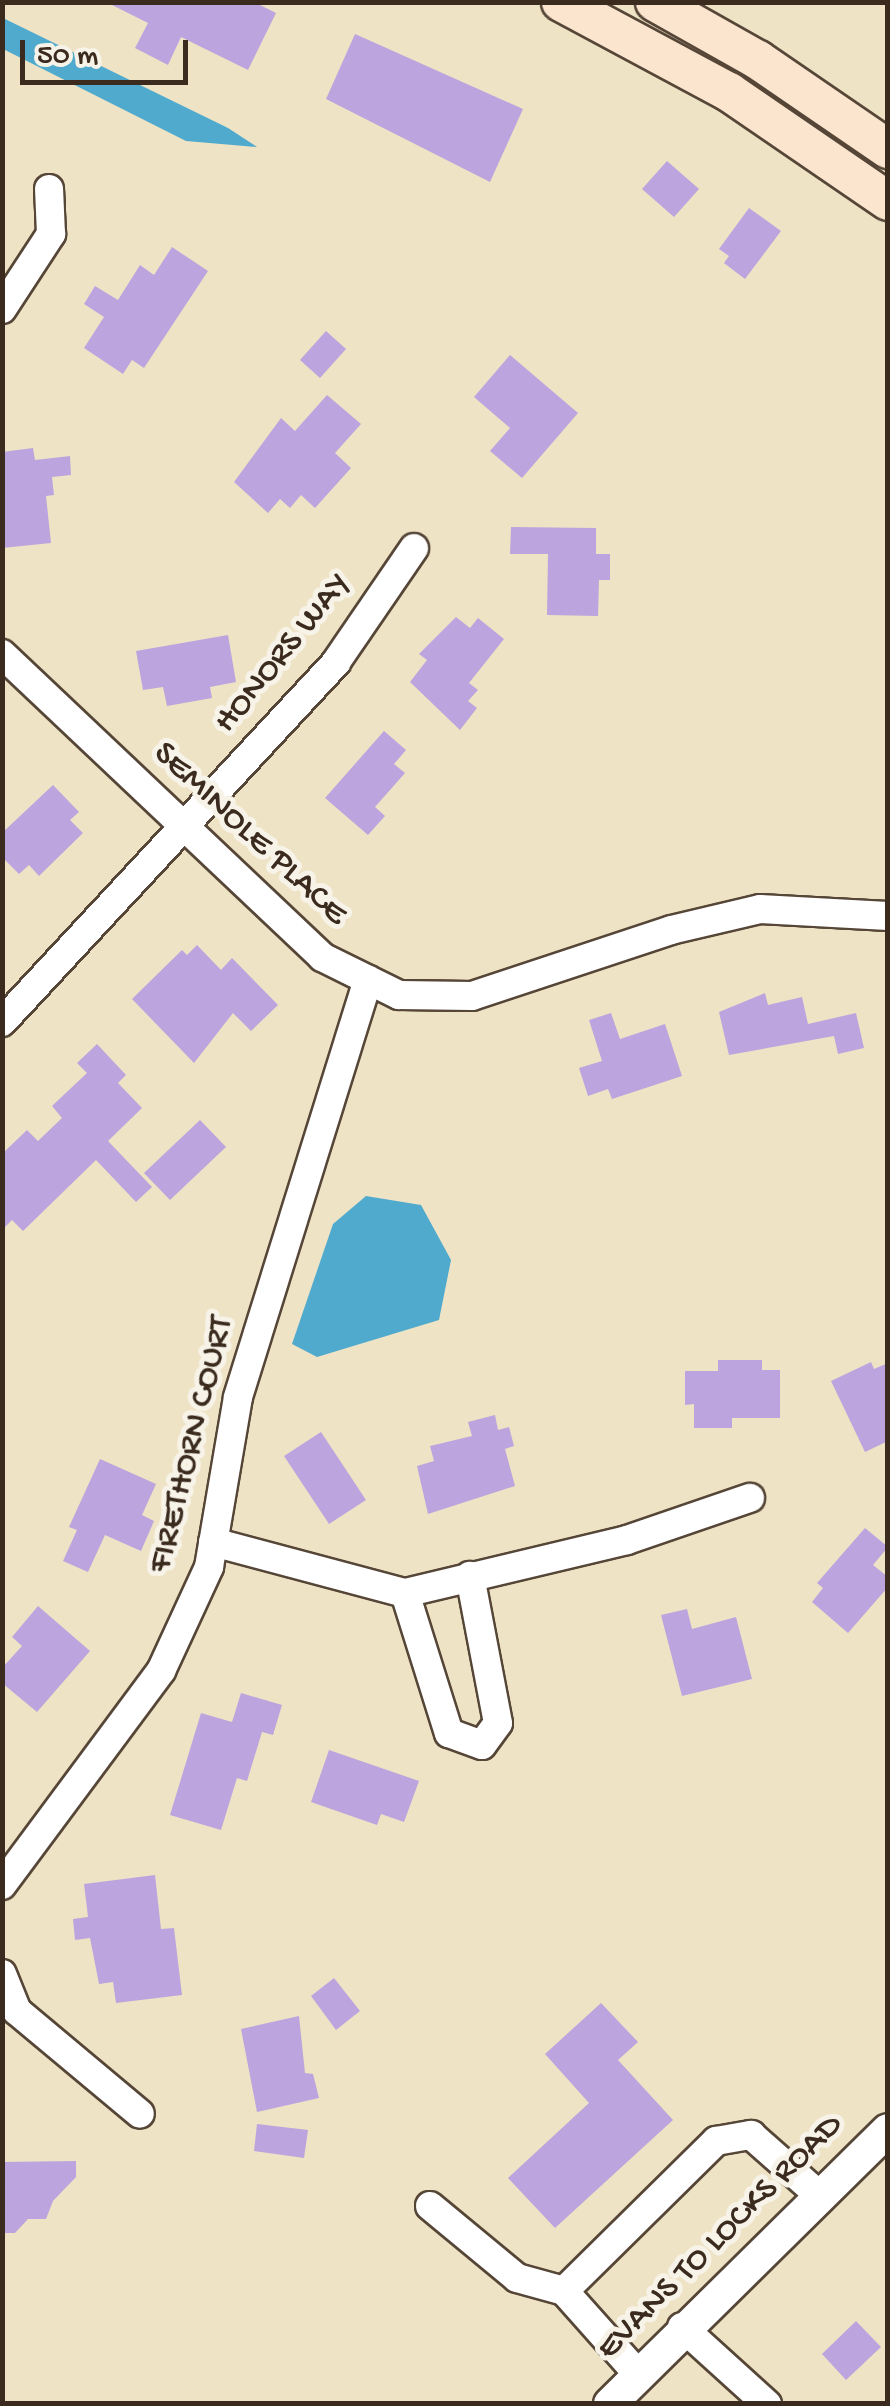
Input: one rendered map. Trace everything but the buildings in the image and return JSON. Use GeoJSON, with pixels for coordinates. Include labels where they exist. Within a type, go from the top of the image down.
{"type":"FeatureCollection","features":[{"type":"Feature","properties":{"kind":"main road"},"geometry":{"type":"LineString","coordinates":[[560,2],[730,92],[888,201]]}},
{"type":"Feature","properties":{"kind":"main road"},"geometry":{"type":"LineString","coordinates":[[655,2],[758,60],[888,148]]}},
{"type":"Feature","properties":{"kind":"street"},"geometry":{"type":"LineString","coordinates":[[2,309],[51,234],[49,189]]}},
{"type":"Feature","properties":{"kind":"street","name":"HONORS WAY"},"geometry":{"type":"LineString","coordinates":[[2,1022],[336,662],[414,548]]}},
{"type":"Feature","properties":{"kind":"street","name":"SEMINOLE PLACE"},"geometry":{"type":"LineString","coordinates":[[2,654],[322,957],[399,995],[472,996],[583,965],[671,930],[760,910],[888,916]]}},
{"type":"Feature","properties":{"kind":"street","name":"FIRETHORN COURT"},"geometry":{"type":"LineString","coordinates":[[2,1884],[161,1671],[209,1567],[238,1397],[368,980]]}},
{"type":"Feature","properties":{"kind":"street"},"geometry":{"type":"LineString","coordinates":[[214,1542],[405,1593],[626,1540],[750,1498]]}},
{"type":"Feature","properties":{"kind":"street"},"geometry":{"type":"LineString","coordinates":[[405,1593],[448,1733],[482,1744],[498,1723],[470,1576]]}},
{"type":"Feature","properties":{"kind":"street"},"geometry":{"type":"LineString","coordinates":[[2,1974],[16,2011],[140,2114]]}},
{"type":"Feature","properties":{"kind":"street","name":"EVANS TO LOCKS ROAD"},"geometry":{"type":"LineString","coordinates":[[610,2404],[682,2326],[888,2130]]}},
{"type":"Feature","properties":{"kind":"street"},"geometry":{"type":"LineString","coordinates":[[564,2292],[716,2141],[751,2135],[819,2195]]}},
{"type":"Feature","properties":{"kind":"street"},"geometry":{"type":"LineString","coordinates":[[430,2206],[517,2278],[564,2292],[638,2374]]}},
{"type":"Feature","properties":{"kind":"street"},"geometry":{"type":"LineString","coordinates":[[682,2326],[767,2404]]}},
{"type":"Feature","properties":{"kind":"water"},"geometry":{"type":"Polygon","coordinates":[[[3,18],[228,128],[257,147],[186,141],[3,49],[3,18]]]}},
{"type":"Feature","properties":{"kind":"water"},"geometry":{"type":"Polygon","coordinates":[[[366,1196],[421,1205],[451,1260],[439,1320],[317,1357],[292,1344],[333,1224],[366,1196]]]}}]}
